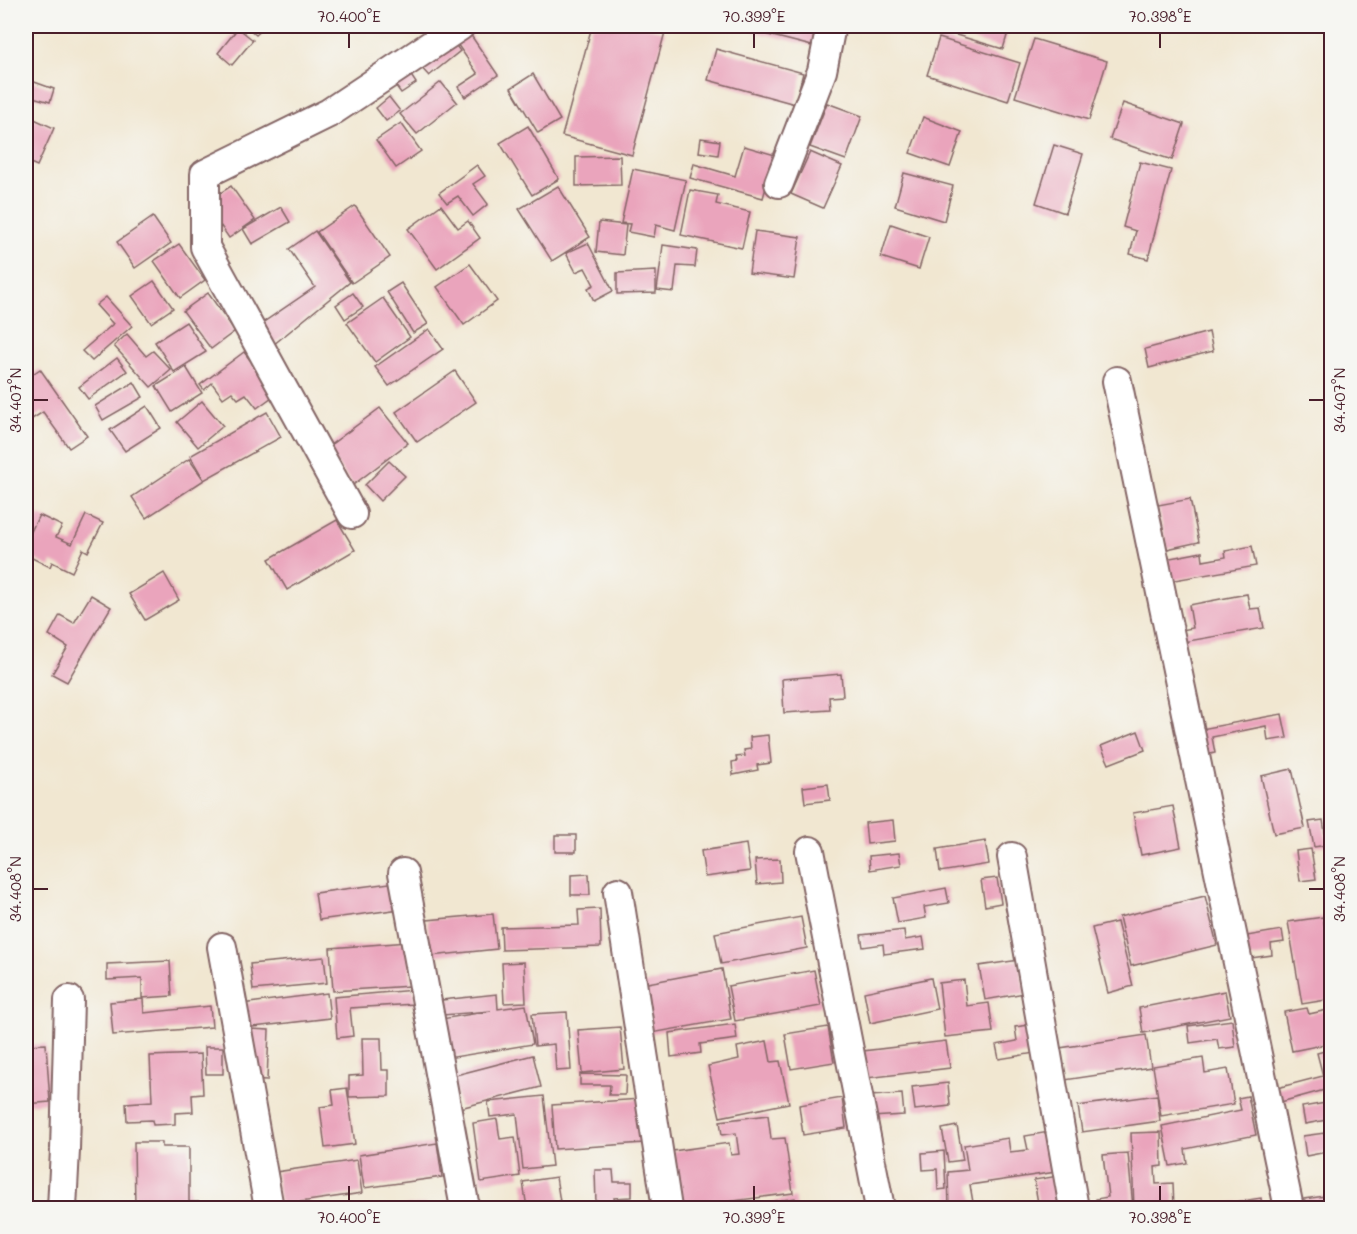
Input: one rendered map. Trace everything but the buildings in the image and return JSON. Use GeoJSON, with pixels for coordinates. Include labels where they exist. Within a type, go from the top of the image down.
{"type":"FeatureCollection","features":[{"type":"Feature","properties":{"kind":"street"},"geometry":{"type":"LineString","coordinates":[[352,514],[205,248],[205,174],[329,113],[460,26]]}},
{"type":"Feature","properties":{"kind":"street"},"geometry":{"type":"LineString","coordinates":[[779,183],[822,70],[831,26]]}},
{"type":"Feature","properties":{"kind":"street"},"geometry":{"type":"LineString","coordinates":[[1118,381],[1289,1209]]}},
{"type":"Feature","properties":{"kind":"street"},"geometry":{"type":"LineString","coordinates":[[810,851],[880,1209]]}},
{"type":"Feature","properties":{"kind":"street"},"geometry":{"type":"LineString","coordinates":[[1012,857],[1074,1209]]}},
{"type":"Feature","properties":{"kind":"street"},"geometry":{"type":"LineString","coordinates":[[403,873],[465,1209]]}},
{"type":"Feature","properties":{"kind":"street"},"geometry":{"type":"LineString","coordinates":[[618,892],[667,1209]]}},
{"type":"Feature","properties":{"kind":"street"},"geometry":{"type":"LineString","coordinates":[[222,947],[269,1209]]}},
{"type":"Feature","properties":{"kind":"street"},"geometry":{"type":"LineString","coordinates":[[62,1209],[69,1000]]}}]}
